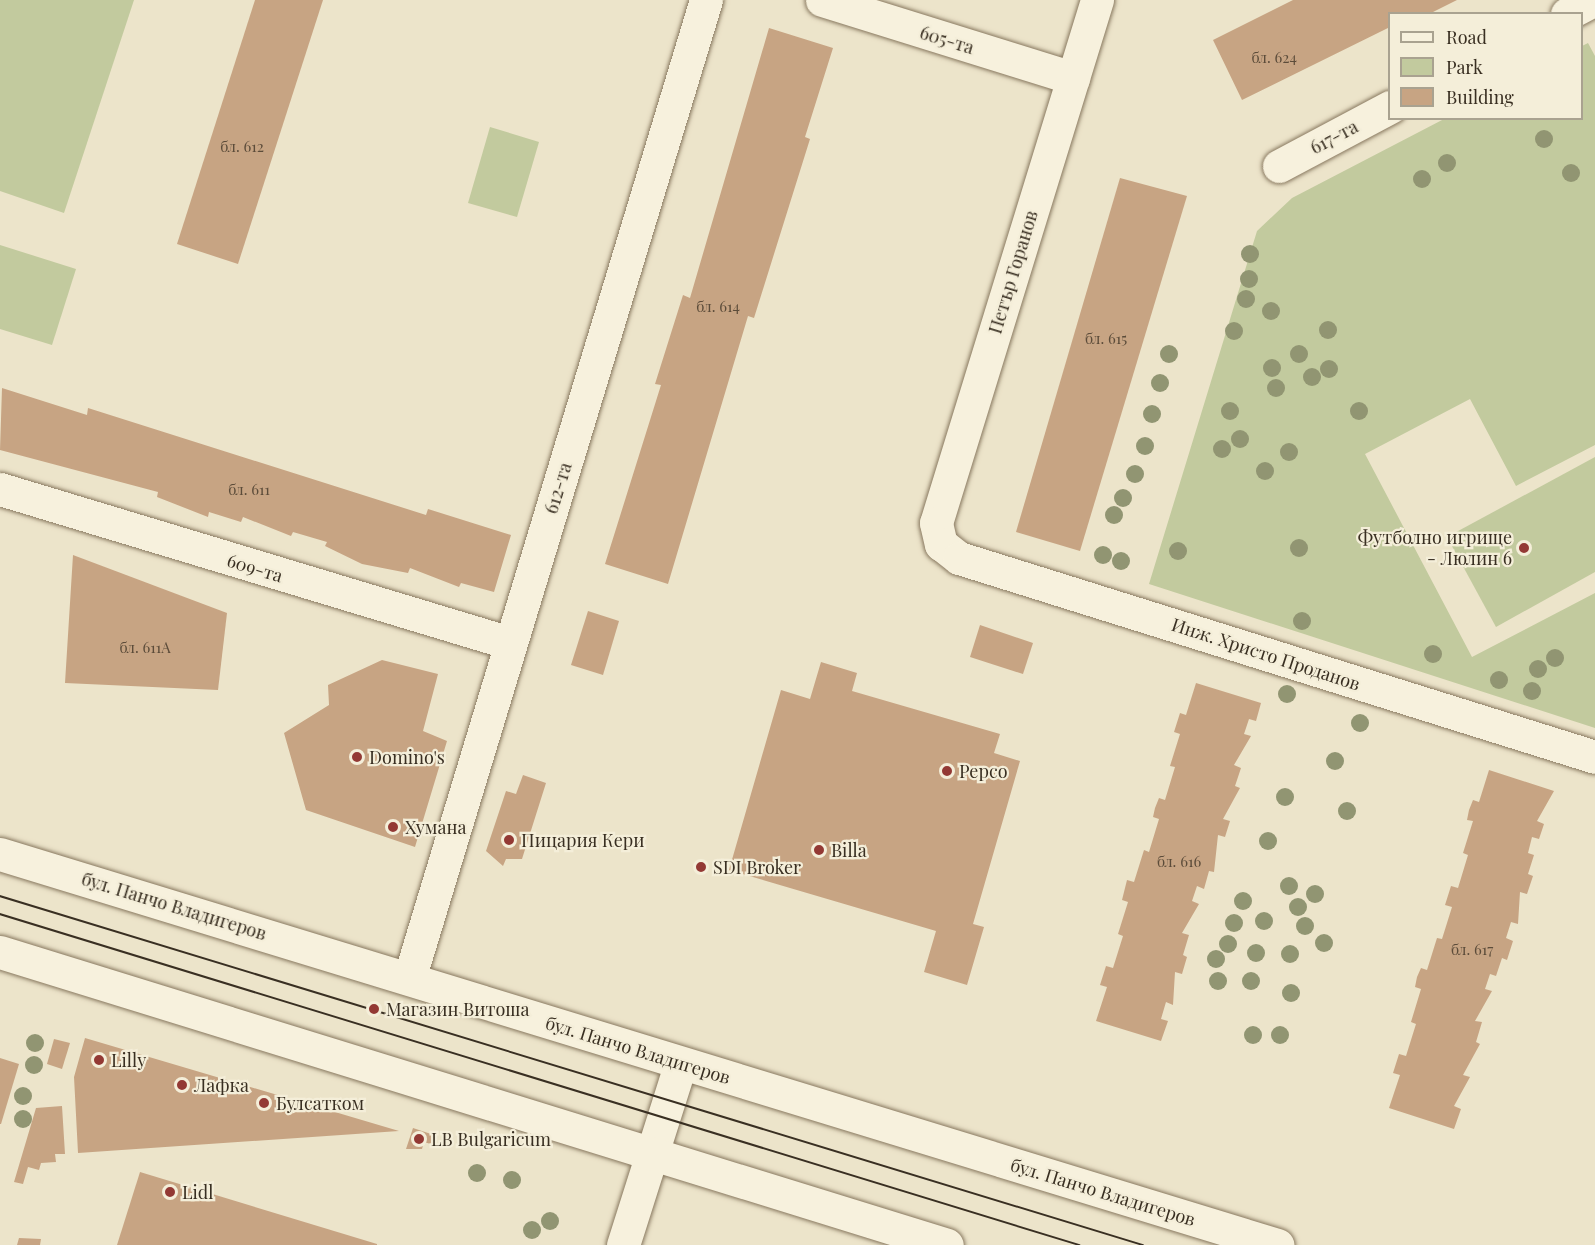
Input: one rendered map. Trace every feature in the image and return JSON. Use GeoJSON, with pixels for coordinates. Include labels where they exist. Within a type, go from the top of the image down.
{"type":"FeatureCollection","features":[{"type":"Feature","properties":{"kind":"street","name":"612-та"},"geometry":{"type":"LineString","coordinates":[[410,976],[706,0]]}},
{"type":"Feature","properties":{"kind":"street","name":"605-та"},"geometry":{"type":"LineString","coordinates":[[822,0],[1073,78]]}},
{"type":"Feature","properties":{"kind":"street","name":"Петър Горанов"},"geometry":{"type":"LineString","coordinates":[[942,544],[936,522],[1096,0]]}},
{"type":"Feature","properties":{"kind":"street"},"geometry":{"type":"LineString","coordinates":[[1571,12],[1593,0]]}},
{"type":"Feature","properties":{"kind":"street","name":"617-та"},"geometry":{"type":"LineString","coordinates":[[1279,166],[1388,108]]}},
{"type":"Feature","properties":{"kind":"street","name":"609-та"},"geometry":{"type":"LineString","coordinates":[[0,489],[510,643]]}},
{"type":"Feature","properties":{"kind":"street","name":"Инж. Христо Проданов"},"geometry":{"type":"LineString","coordinates":[[942,544],[959,558],[1595,757]]}},
{"type":"Feature","properties":{"kind":"street","name":"бул. Панчо Владигеров"},"geometry":{"type":"LineString","coordinates":[[0,854],[410,976],[680,1065],[1277,1245]]}},
{"type":"Feature","properties":{"kind":"street"},"geometry":{"type":"LineString","coordinates":[[0,952],[947,1245]]}},
{"type":"Feature","properties":{"kind":"street"},"geometry":{"type":"LineString","coordinates":[[623,1245],[680,1065]]}},
{"type":"Feature","properties":{"kind":"green space"},"geometry":{"type":"Polygon","coordinates":[[[0,0],[134,0],[64,213],[0,191],[0,0]]]}},
{"type":"Feature","properties":{"kind":"green space"},"geometry":{"type":"Polygon","coordinates":[[[1588,43],[1595,56],[1595,445],[1516,486],[1470,399],[1365,454],[1472,657],[1595,593],[1595,728],[1149,584],[1257,231],[1292,198],[1442,120],[1583,120],[1583,46],[1588,43]]]}},
{"type":"Feature","properties":{"kind":"green space"},"geometry":{"type":"Polygon","coordinates":[[[490,127],[539,142],[517,217],[468,203],[490,127]]]}},
{"type":"Feature","properties":{"kind":"green space"},"geometry":{"type":"Polygon","coordinates":[[[0,245],[76,269],[52,345],[0,329],[0,245]]]}},
{"type":"Feature","properties":{"kind":"green space","name":"Футболно игрище - Люлин 6"},"geometry":{"type":"Polygon","coordinates":[[[1595,457],[1595,572],[1496,627],[1447,537],[1595,457]]]}},
{"type":"Feature","properties":{"kind":"building"},"geometry":{"type":"Polygon","coordinates":[[[255,0],[323,0],[238,264],[177,244],[255,0]]]}},
{"type":"Feature","properties":{"kind":"building"},"geometry":{"type":"Polygon","coordinates":[[[1293,0],[1457,0],[1433,12],[1388,12],[1388,28],[1242,100],[1213,40],[1293,0]]]}},
{"type":"Feature","properties":{"kind":"building"},"geometry":{"type":"Polygon","coordinates":[[[769,28],[833,48],[805,137],[810,139],[754,318],[748,316],[668,584],[605,564],[661,385],[655,384],[683,295],[690,298],[769,28]]]}},
{"type":"Feature","properties":{"kind":"building"},"geometry":{"type":"Polygon","coordinates":[[[1120,178],[1187,196],[1080,551],[1016,532],[1120,178]]]}},
{"type":"Feature","properties":{"kind":"building"},"geometry":{"type":"Polygon","coordinates":[[[2,388],[87,415],[88,408],[426,515],[428,509],[511,535],[494,592],[461,583],[459,587],[410,568],[408,573],[362,564],[325,546],[327,542],[293,532],[291,536],[243,517],[241,522],[209,512],[208,517],[157,497],[158,492],[0,450],[2,388]]]}},
{"type":"Feature","properties":{"kind":"building"},"geometry":{"type":"Polygon","coordinates":[[[73,555],[227,613],[218,690],[65,683],[73,555]]]}},
{"type":"Feature","properties":{"kind":"building"},"geometry":{"type":"Polygon","coordinates":[[[588,611],[619,621],[603,675],[571,665],[588,611]]]}},
{"type":"Feature","properties":{"kind":"building"},"geometry":{"type":"Polygon","coordinates":[[[980,625],[1033,643],[1023,674],[970,657],[980,625]]]}},
{"type":"Feature","properties":{"kind":"building"},"geometry":{"type":"Polygon","coordinates":[[[382,660],[438,674],[423,731],[447,741],[415,847],[306,810],[284,733],[329,705],[328,685],[382,660]]]}},
{"type":"Feature","properties":{"kind":"building"},"geometry":{"type":"Polygon","coordinates":[[[821,662],[857,673],[852,691],[1000,734],[994,753],[1020,761],[973,924],[984,927],[967,985],[924,972],[936,931],[729,870],[781,690],[810,699],[821,662]]]}},
{"type":"Feature","properties":{"kind":"building"},"geometry":{"type":"Polygon","coordinates":[[[1196,683],[1261,703],[1256,721],[1249,719],[1244,734],[1251,736],[1234,765],[1241,768],[1235,786],[1240,788],[1223,819],[1230,821],[1225,837],[1218,835],[1214,872],[1209,871],[1204,889],[1197,886],[1192,901],[1199,904],[1182,933],[1189,935],[1183,955],[1187,957],[1182,974],[1175,972],[1173,1005],[1166,1002],[1161,1019],[1168,1021],[1161,1041],[1096,1021],[1107,987],[1100,985],[1106,966],[1113,968],[1123,936],[1118,934],[1128,902],[1122,900],[1127,880],[1134,882],[1144,850],[1149,852],[1159,819],[1153,817],[1155,808],[1159,798],[1165,800],[1175,767],[1170,766],[1180,734],[1174,732],[1180,713],[1186,715],[1196,683]]]}},
{"type":"Feature","properties":{"kind":"building"},"geometry":{"type":"Polygon","coordinates":[[[1489,770],[1554,791],[1537,821],[1544,824],[1539,839],[1532,837],[1528,853],[1534,855],[1528,874],[1533,876],[1527,894],[1520,892],[1518,924],[1511,922],[1506,938],[1513,941],[1507,960],[1502,958],[1496,976],[1490,974],[1485,989],[1492,991],[1475,1021],[1482,1022],[1476,1042],[1480,1044],[1463,1075],[1470,1077],[1454,1106],[1461,1109],[1454,1129],[1389,1108],[1400,1075],[1393,1073],[1399,1054],[1406,1056],[1416,1024],[1411,1022],[1421,989],[1415,987],[1417,977],[1421,968],[1427,970],[1437,938],[1442,939],[1452,907],[1445,905],[1451,886],[1458,888],[1468,855],[1463,853],[1473,821],[1467,820],[1469,810],[1473,800],[1479,802],[1489,770]]]}},
{"type":"Feature","properties":{"kind":"building"},"geometry":{"type":"Polygon","coordinates":[[[523,775],[546,783],[522,859],[506,859],[503,866],[486,851],[506,791],[516,794],[523,775]]]}},
{"type":"Feature","properties":{"kind":"building"},"geometry":{"type":"Polygon","coordinates":[[[85,1038],[399,1131],[78,1153],[74,1077],[85,1038]]]}},
{"type":"Feature","properties":{"kind":"building"},"geometry":{"type":"Polygon","coordinates":[[[54,1039],[70,1043],[62,1069],[47,1064],[54,1039]]]}},
{"type":"Feature","properties":{"kind":"building"},"geometry":{"type":"Polygon","coordinates":[[[0,1058],[19,1064],[1,1124],[0,1124],[0,1058]]]}},
{"type":"Feature","properties":{"kind":"building"},"geometry":{"type":"Polygon","coordinates":[[[62,1106],[65,1154],[55,1154],[56,1162],[41,1163],[39,1170],[28,1167],[23,1184],[14,1182],[36,1108],[62,1106]]]}},
{"type":"Feature","properties":{"kind":"building"},"geometry":{"type":"Polygon","coordinates":[[[413,1128],[437,1136],[434,1145],[424,1142],[422,1149],[406,1149],[413,1128]]]}},
{"type":"Feature","properties":{"kind":"building","name":"Lidl"},"geometry":{"type":"Polygon","coordinates":[[[140,1172],[377,1244],[377,1245],[117,1245],[140,1172]]]}},
{"type":"Feature","properties":{"kind":"building"},"geometry":{"type":"Polygon","coordinates":[[[19,1238],[41,1239],[40,1245],[17,1245],[19,1238]]]}},
{"type":"Feature","properties":{"kind":"tram line"},"geometry":{"type":"LineString","coordinates":[[0,896],[1143,1245]]}},
{"type":"Feature","properties":{"kind":"tram line"},"geometry":{"type":"LineString","coordinates":[[0,914],[1079,1245]]}},
{"type":"Feature","properties":{"kind":"place","name":"Футболно игрище - Люлин 6"},"geometry":{"type":"Point","coordinates":[1524,548]}},
{"type":"Feature","properties":{"kind":"place","name":"Domino's"},"geometry":{"type":"Point","coordinates":[357,757]}},
{"type":"Feature","properties":{"kind":"place","name":"Pepco"},"geometry":{"type":"Point","coordinates":[947,771]}},
{"type":"Feature","properties":{"kind":"place","name":"Хумана"},"geometry":{"type":"Point","coordinates":[393,827]}},
{"type":"Feature","properties":{"kind":"place","name":"Пицария Кери"},"geometry":{"type":"Point","coordinates":[509,840]}},
{"type":"Feature","properties":{"kind":"place","name":"Billa"},"geometry":{"type":"Point","coordinates":[819,850]}},
{"type":"Feature","properties":{"kind":"place","name":"SDI Broker"},"geometry":{"type":"Point","coordinates":[701,867]}},
{"type":"Feature","properties":{"kind":"place","name":"Магазин Витоша"},"geometry":{"type":"Point","coordinates":[374,1009]}},
{"type":"Feature","properties":{"kind":"place","name":"Lilly"},"geometry":{"type":"Point","coordinates":[99,1060]}},
{"type":"Feature","properties":{"kind":"place","name":"Лафка"},"geometry":{"type":"Point","coordinates":[182,1085]}},
{"type":"Feature","properties":{"kind":"place","name":"Булсатком"},"geometry":{"type":"Point","coordinates":[264,1103]}},
{"type":"Feature","properties":{"kind":"place","name":"LB Bulgaricum"},"geometry":{"type":"Point","coordinates":[419,1139]}},
{"type":"Feature","properties":{"kind":"place","name":"Lidl"},"geometry":{"type":"Point","coordinates":[170,1192]}}]}
